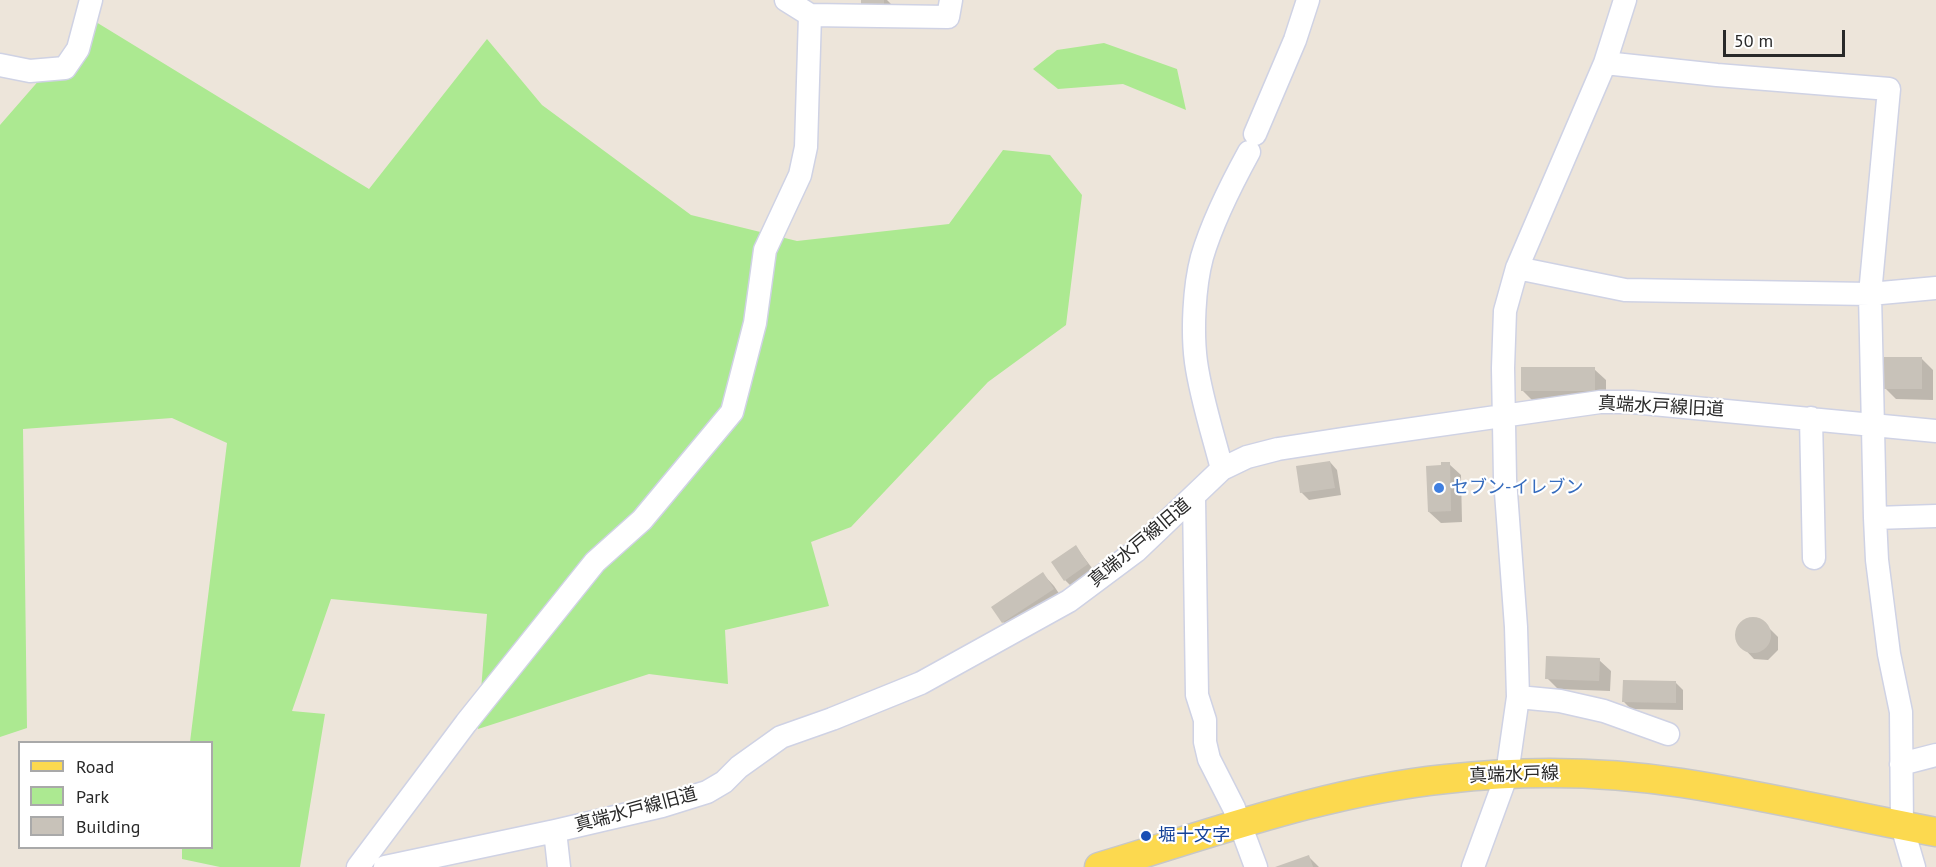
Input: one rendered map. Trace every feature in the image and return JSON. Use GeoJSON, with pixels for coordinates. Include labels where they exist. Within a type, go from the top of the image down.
{"type":"FeatureCollection","features":[{"type":"Feature","properties":{"kind":"main road","name":"真端水戸線"},"geometry":{"type":"LineString","coordinates":[[1099,867],[1311,804],[1368,791],[1443,779],[1507,774],[1617,775],[1681,782],[1936,832]]}},
{"type":"Feature","properties":{"kind":"street"},"geometry":{"type":"LineString","coordinates":[[0,65],[30,71],[65,68],[78,49],[91,0]]}},
{"type":"Feature","properties":{"kind":"street"},"geometry":{"type":"LineString","coordinates":[[786,0],[810,15],[949,9]]}},
{"type":"Feature","properties":{"kind":"street"},"geometry":{"type":"LineString","coordinates":[[1222,470],[1196,362],[1193,328],[1202,258],[1231,185],[1252,143],[1295,40],[1308,0]]}},
{"type":"Feature","properties":{"kind":"street"},"geometry":{"type":"LineString","coordinates":[[1473,867],[1507,774],[1518,697],[1516,627],[1505,479],[1505,311],[1517,268],[1605,63],[1625,0]]}},
{"type":"Feature","properties":{"kind":"street"},"geometry":{"type":"LineString","coordinates":[[358,867],[466,723],[595,562],[642,520],[732,412],[755,323],[765,250],[800,175],[806,147],[810,15]]}},
{"type":"Feature","properties":{"kind":"street"},"geometry":{"type":"LineString","coordinates":[[1605,63],[1889,89],[1870,294],[1875,518],[1877,560],[1889,654],[1901,711],[1902,826],[1914,867]]}},
{"type":"Feature","properties":{"kind":"street"},"geometry":{"type":"LineString","coordinates":[[1517,268],[1625,290],[1870,294],[1936,288]]}},
{"type":"Feature","properties":{"kind":"street","name":"真端水戸線旧道"},"geometry":{"type":"LineString","coordinates":[[385,867],[555,831],[662,806],[707,792],[724,782],[739,767],[782,737],[921,683],[1069,601],[1136,551],[1222,470],[1246,457],[1278,449],[1600,402],[1632,402],[1936,431]]}},
{"type":"Feature","properties":{"kind":"street"},"geometry":{"type":"LineString","coordinates":[[1811,418],[1814,558]]}},
{"type":"Feature","properties":{"kind":"street"},"geometry":{"type":"LineString","coordinates":[[1194,498],[1197,695],[1205,720],[1205,742],[1209,759],[1234,808],[1256,867]]}},
{"type":"Feature","properties":{"kind":"street"},"geometry":{"type":"LineString","coordinates":[[1875,518],[1936,516]]}},
{"type":"Feature","properties":{"kind":"street"},"geometry":{"type":"LineString","coordinates":[[1518,697],[1560,702],[1604,711],[1668,734]]}},
{"type":"Feature","properties":{"kind":"street"},"geometry":{"type":"LineString","coordinates":[[1901,764],[1936,755]]}},
{"type":"Feature","properties":{"kind":"street"},"geometry":{"type":"LineString","coordinates":[[555,831],[559,867]]}},
{"type":"Feature","properties":{"kind":"green space"},"geometry":{"type":"Polygon","coordinates":[[[96,22],[369,189],[487,39],[542,105],[691,215],[797,241],[949,224],[1003,150],[1050,155],[1082,195],[1066,325],[988,382],[851,527],[811,542],[829,606],[725,630],[728,684],[649,674],[478,729],[487,614],[331,599],[292,711],[325,714],[300,867],[220,867],[182,859],[182,849],[213,849],[213,741],[190,741],[227,443],[172,418],[23,429],[27,728],[0,737],[0,125],[41,78],[96,22]]]}},
{"type":"Feature","properties":{"kind":"green space"},"geometry":{"type":"Polygon","coordinates":[[[1104,43],[1177,69],[1186,110],[1123,84],[1058,89],[1033,69],[1057,50],[1104,43]]]}},
{"type":"Feature","properties":{"kind":"building"},"geometry":{"type":"Polygon","coordinates":[[[861,0],[884,0],[884,11],[861,11],[861,0]]]}},
{"type":"Feature","properties":{"kind":"building"},"geometry":{"type":"Polygon","coordinates":[[[1884,357],[1922,357],[1922,389],[1883,389],[1884,357]]]}},
{"type":"Feature","properties":{"kind":"building"},"geometry":{"type":"Polygon","coordinates":[[[1521,367],[1595,367],[1595,391],[1521,391],[1521,367]]]}},
{"type":"Feature","properties":{"kind":"building"},"geometry":{"type":"Polygon","coordinates":[[[1330,461],[1335,488],[1300,493],[1296,466],[1330,461]]]}},
{"type":"Feature","properties":{"kind":"building","name":"セブン-イレブン"},"geometry":{"type":"Polygon","coordinates":[[[1441,462],[1450,462],[1451,511],[1428,512],[1426,466],[1441,465],[1441,462]]]}},
{"type":"Feature","properties":{"kind":"building"},"geometry":{"type":"Polygon","coordinates":[[[1076,545],[1088,564],[1064,581],[1051,562],[1076,545]]]}},
{"type":"Feature","properties":{"kind":"building"},"geometry":{"type":"Polygon","coordinates":[[[1043,572],[1054,589],[1002,623],[991,607],[1043,572]]]}},
{"type":"Feature","properties":{"kind":"building"},"geometry":{"type":"Polygon","coordinates":[[[1753,617],[1766,622],[1771,635],[1766,648],[1753,653],[1740,648],[1735,635],[1740,622],[1753,617]]]}},
{"type":"Feature","properties":{"kind":"building"},"geometry":{"type":"Polygon","coordinates":[[[1546,656],[1600,658],[1599,681],[1545,679],[1546,656]]]}},
{"type":"Feature","properties":{"kind":"building"},"geometry":{"type":"Polygon","coordinates":[[[1623,680],[1676,681],[1676,703],[1622,702],[1623,680]]]}},
{"type":"Feature","properties":{"kind":"building"},"geometry":{"type":"Polygon","coordinates":[[[1309,855],[1313,867],[1275,867],[1309,855]]]}},
{"type":"Feature","properties":{"kind":"place","name":"セブン-イレブン"},"geometry":{"type":"Point","coordinates":[1439,488]}},
{"type":"Feature","properties":{"kind":"place","name":"堀十文字"},"geometry":{"type":"Point","coordinates":[1146,836]}}]}
